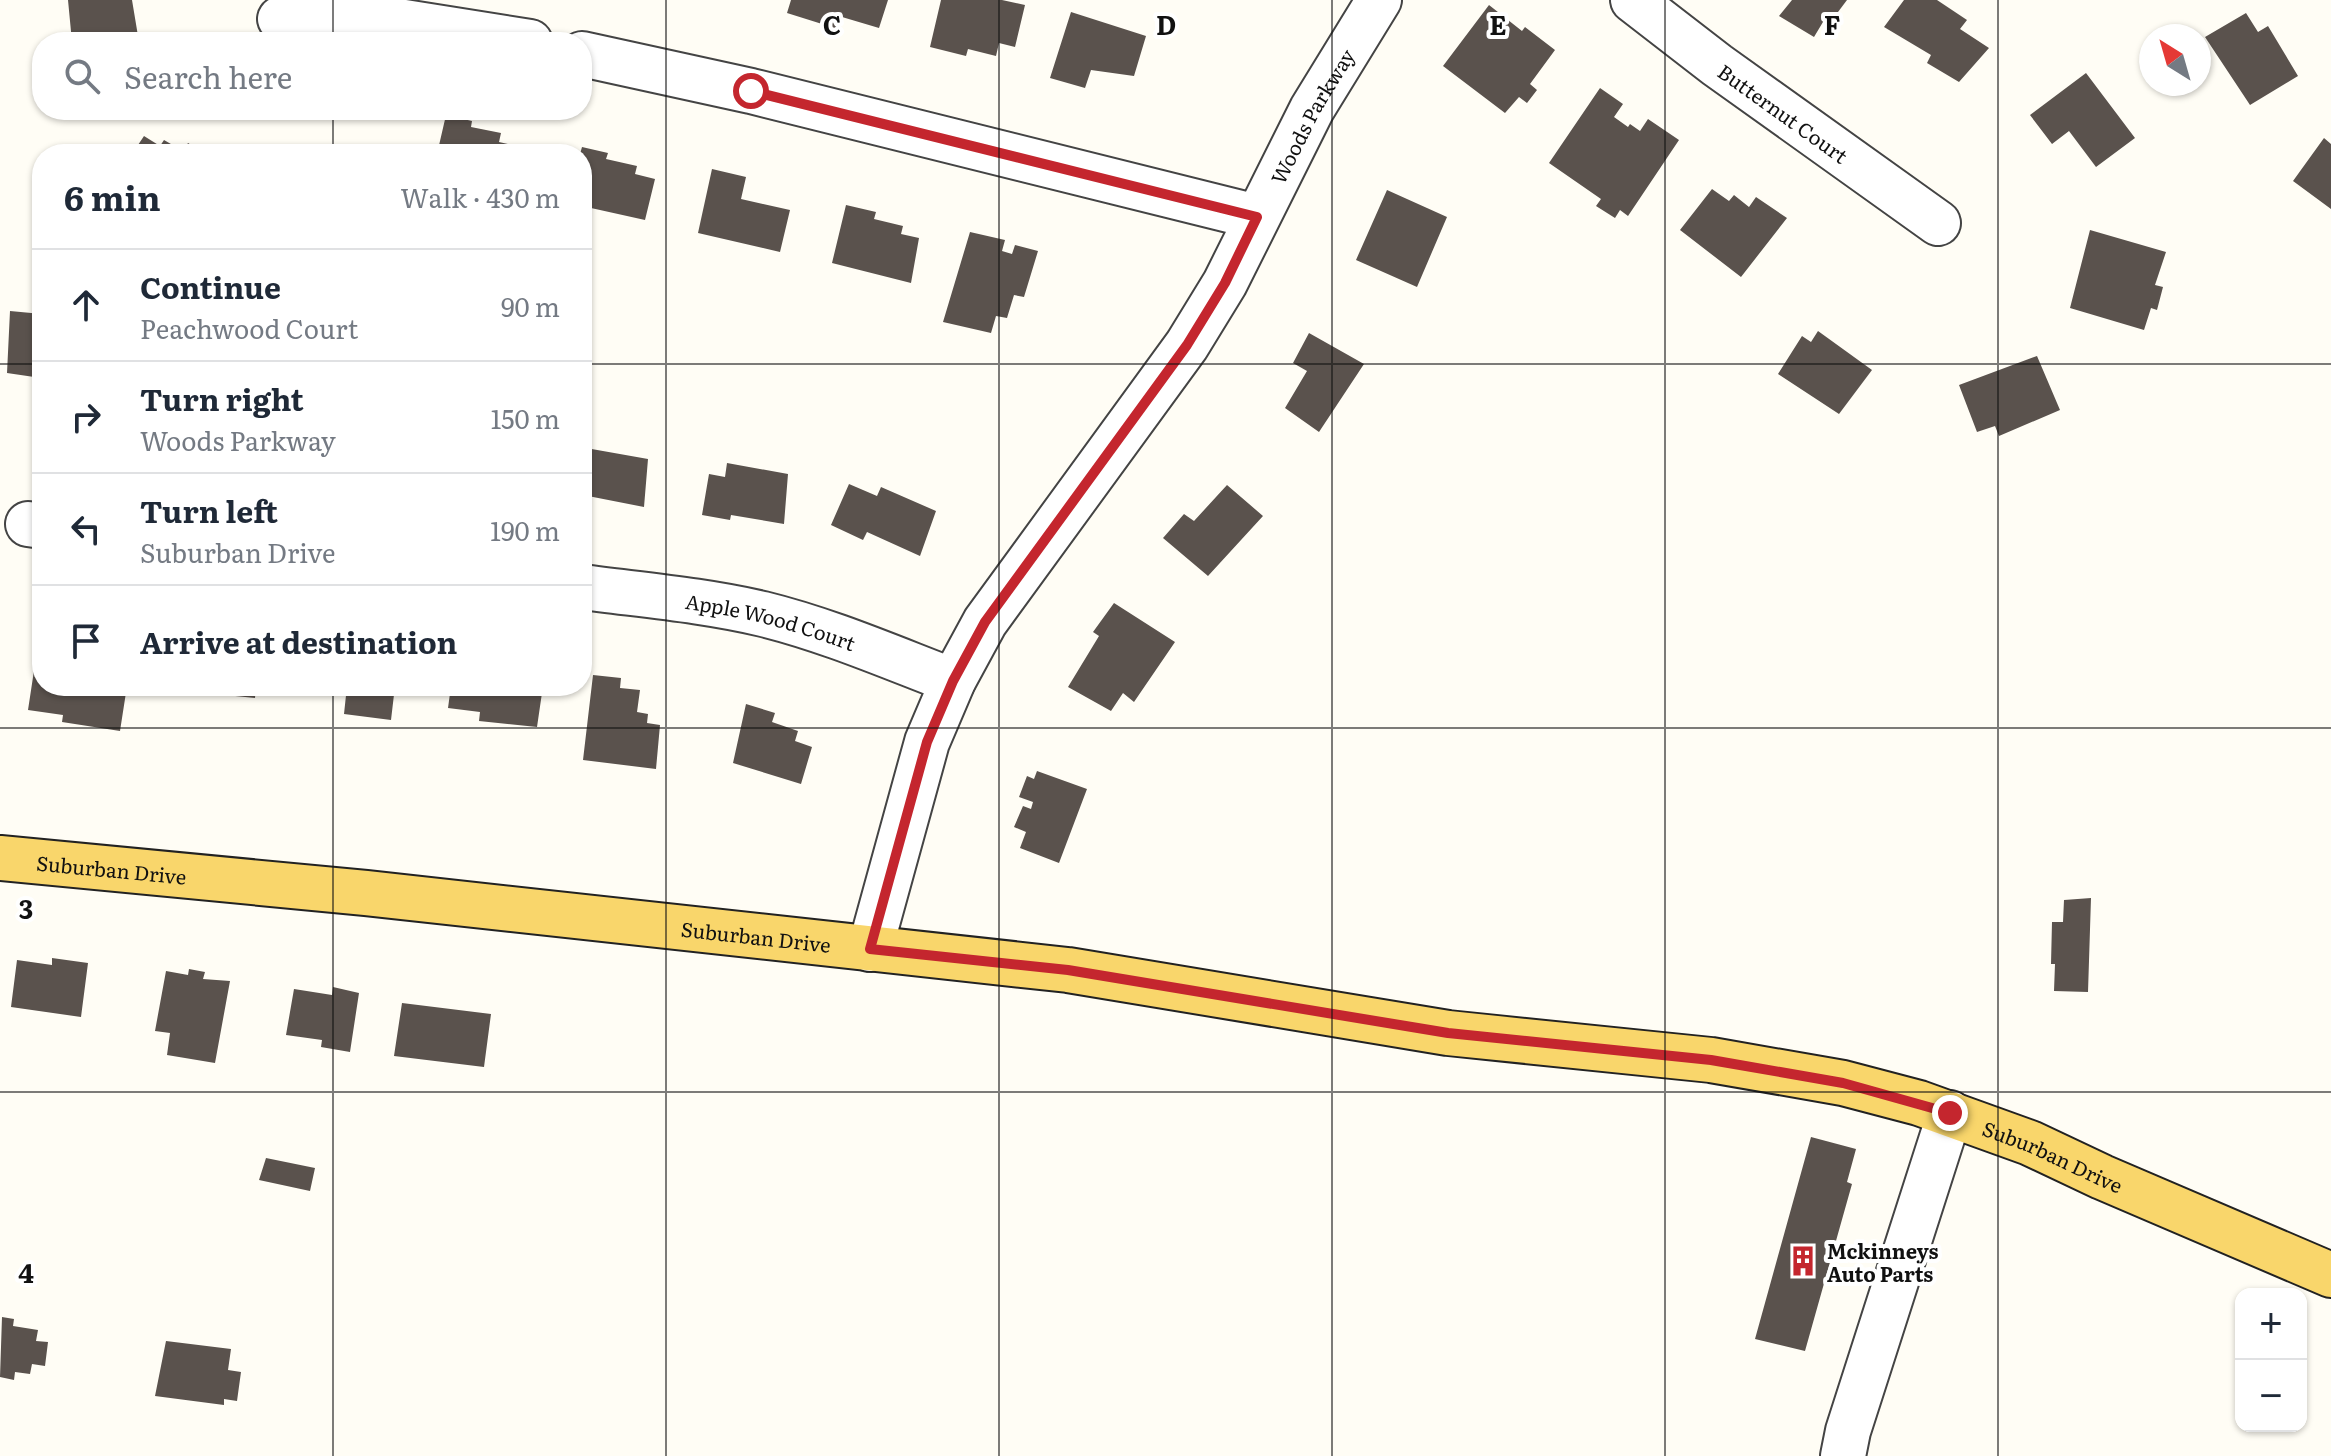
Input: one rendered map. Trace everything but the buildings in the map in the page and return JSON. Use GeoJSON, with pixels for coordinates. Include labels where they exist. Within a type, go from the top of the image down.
{"type":"FeatureCollection","features":[{"type":"Feature","properties":{"kind":"main road","name":"Suburban Drive"},"geometry":{"type":"LineString","coordinates":[[0,858],[366,893],[1068,970],[1448,1033],[1711,1060],[1843,1083],[1950,1113],[2030,1143],[2331,1275]]}},
{"type":"Feature","properties":{"kind":"street","name":"Woods Parkway"},"geometry":{"type":"LineString","coordinates":[[870,949],[927,742],[953,681],[985,622],[1187,345],[1225,283],[1312,109],[1379,0]]}},
{"type":"Feature","properties":{"kind":"street","name":"Butternut Court"},"geometry":{"type":"LineString","coordinates":[[1633,0],[1717,65],[1938,223]]}},
{"type":"Feature","properties":{"kind":"street"},"geometry":{"type":"LineString","coordinates":[[280,19],[301,15],[354,14],[467,32]]}},
{"type":"Feature","properties":{"kind":"street"},"geometry":{"type":"LineString","coordinates":[[592,56],[751,91],[1257,217]]}},
{"type":"Feature","properties":{"kind":"street","name":"Apple Wood Court"},"geometry":{"type":"LineString","coordinates":[[592,588],[761,614],[822,631],[953,681]]}},
{"type":"Feature","properties":{"kind":"street"},"geometry":{"type":"LineString","coordinates":[[1843,1456],[1848,1431],[1950,1113]]}},
{"type":"Feature","properties":{"kind":"place","name":"Mckinneys Auto Parts"},"geometry":{"type":"Point","coordinates":[1803,1261]}},
{"type":"Feature","properties":{"kind":"route"},"geometry":{"type":"LineString","coordinates":[[751,91],[1257,217],[1225,283],[1187,345],[985,622],[953,681],[927,742],[870,949],[1068,970],[1448,1033],[1711,1060],[1843,1083],[1950,1113]]}}]}
